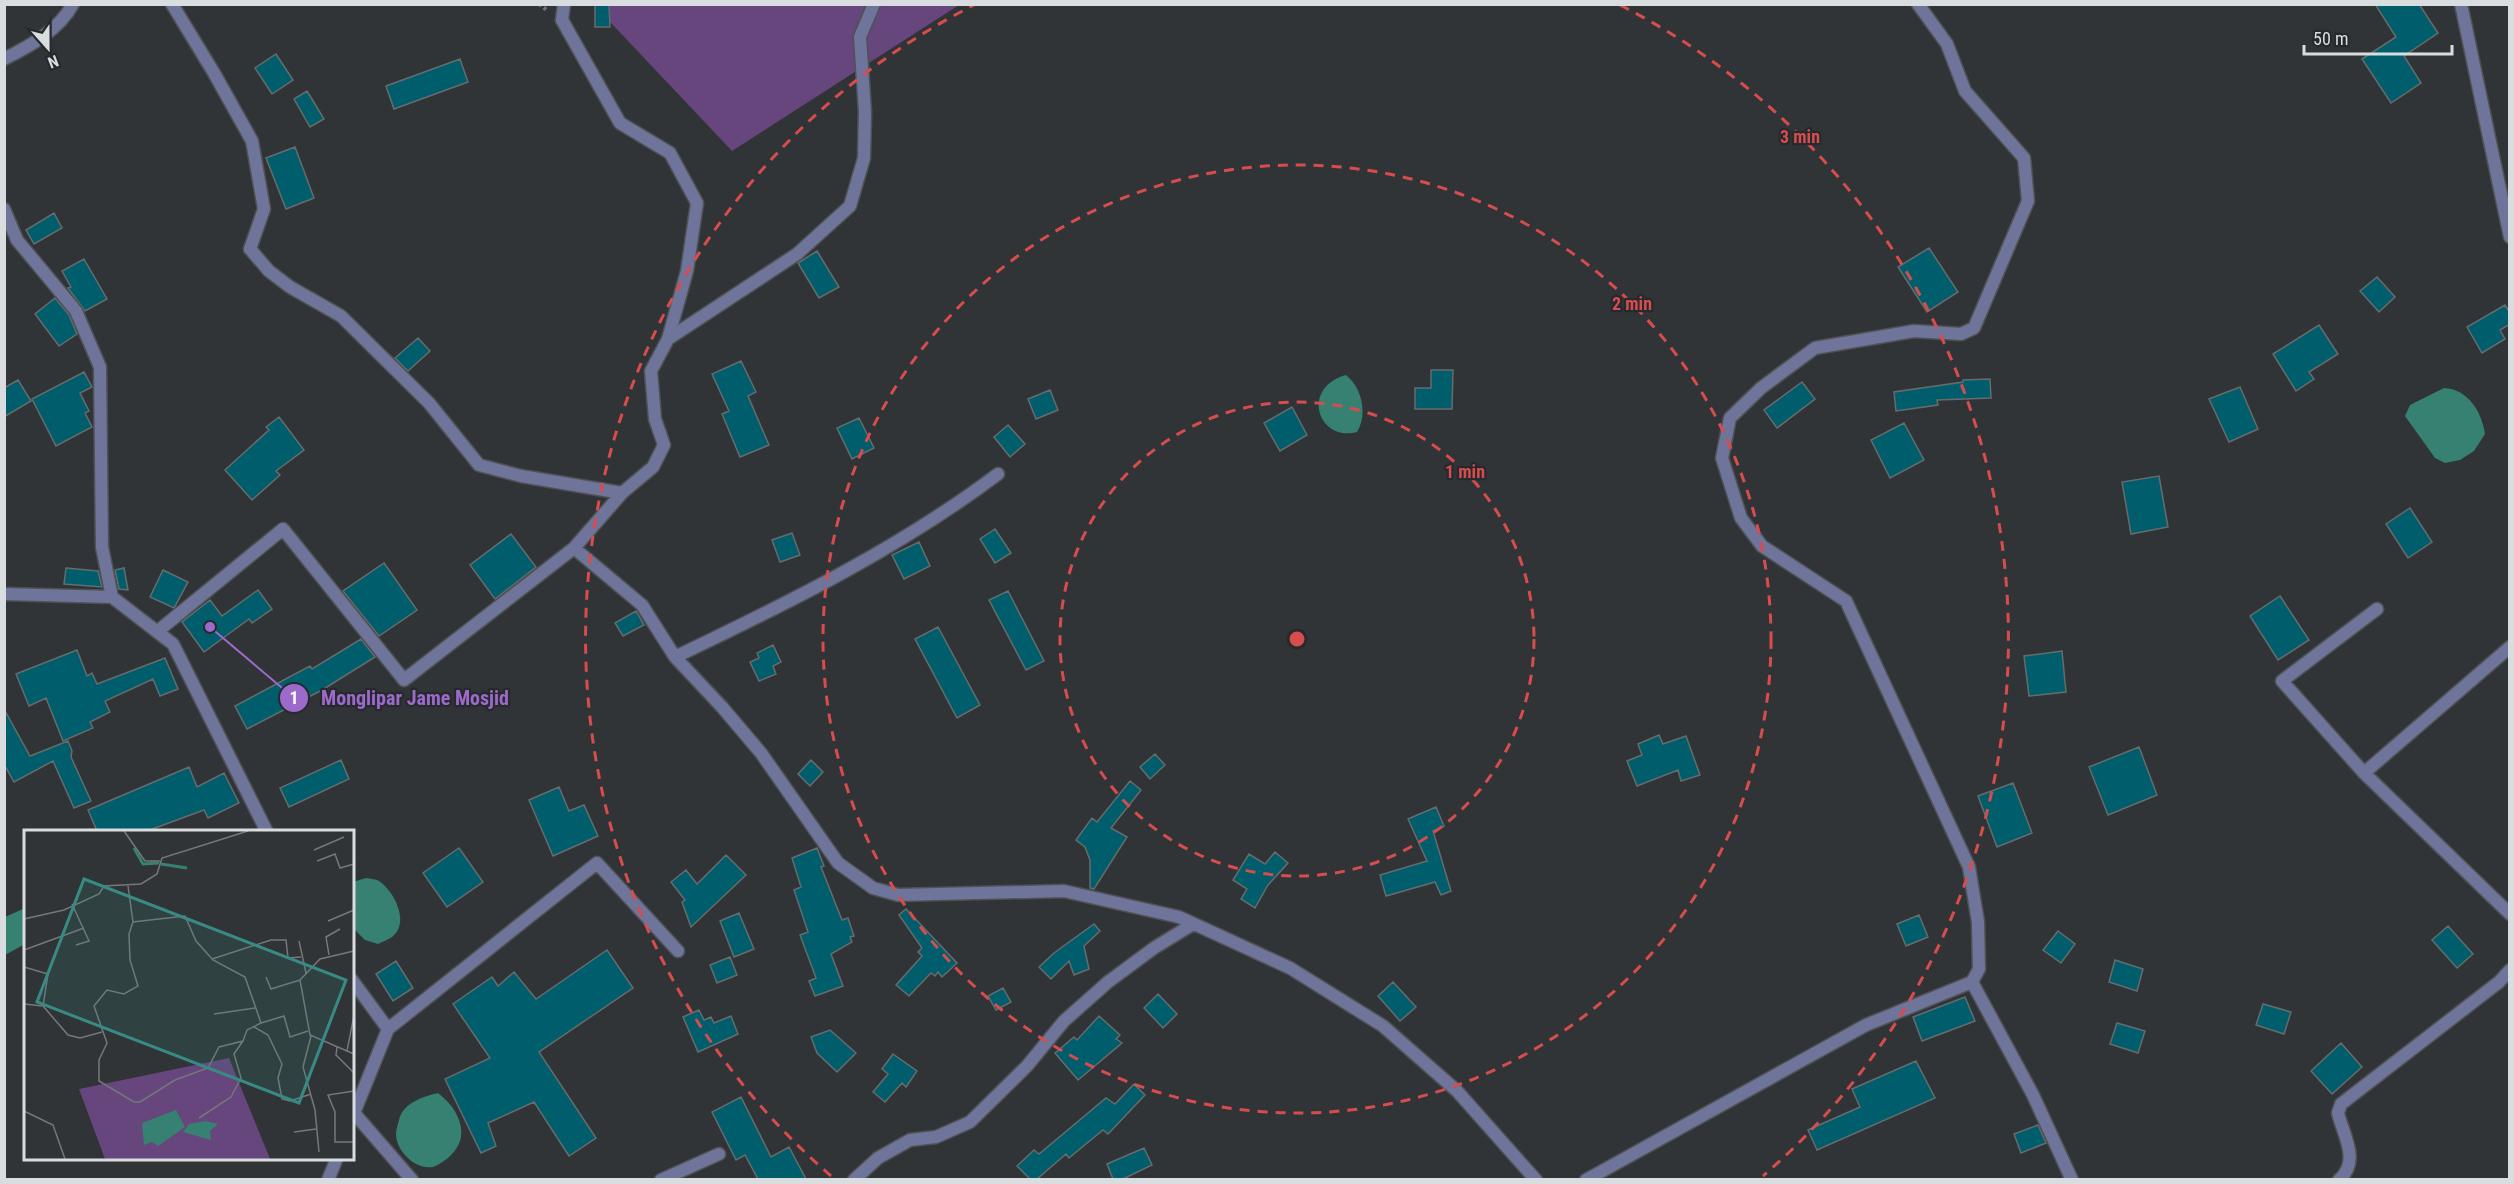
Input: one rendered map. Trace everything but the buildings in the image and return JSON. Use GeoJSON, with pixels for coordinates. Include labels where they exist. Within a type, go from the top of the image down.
{"type":"FeatureCollection","features":[{"type":"Feature","properties":{"kind":"street"},"geometry":{"type":"LineString","coordinates":[[4,59],[35,43],[68,14],[73,4]]}},
{"type":"Feature","properties":{"kind":"street"},"geometry":{"type":"LineString","coordinates":[[172,4],[252,141],[264,209],[250,249],[268,271],[290,287],[341,316],[429,404],[478,465],[521,476],[622,493]]}},
{"type":"Feature","properties":{"kind":"street"},"geometry":{"type":"LineString","coordinates":[[158,631],[283,529],[404,680],[574,548],[622,493],[653,467],[664,445],[655,419],[651,371],[669,339],[687,271],[697,202],[670,153],[620,123],[562,20],[564,4]]}},
{"type":"Feature","properties":{"kind":"street"},"geometry":{"type":"LineString","coordinates":[[669,339],[797,254],[850,206],[864,158],[865,112],[860,37],[874,4]]}},
{"type":"Feature","properties":{"kind":"street"},"geometry":{"type":"LineString","coordinates":[[1587,1179],[1866,1025],[1972,982],[1979,969],[1978,922],[1969,867],[1846,601],[1762,546],[1741,518],[1722,458],[1730,418],[1761,388],[1815,348],[1914,330],[1961,334],[1974,328],[2028,201],[2024,158],[1965,91],[1947,44],[1918,4]]}},
{"type":"Feature","properties":{"kind":"street"},"geometry":{"type":"LineString","coordinates":[[2462,4],[2510,237]]}},
{"type":"Feature","properties":{"kind":"street"},"geometry":{"type":"LineString","coordinates":[[4,209],[17,240],[76,311],[100,368],[102,547],[112,597]]}},
{"type":"Feature","properties":{"kind":"street"},"geometry":{"type":"LineString","coordinates":[[675,657],[837,578],[948,511],[998,474]]}},
{"type":"Feature","properties":{"kind":"street"},"geometry":{"type":"LineString","coordinates":[[574,548],[642,605],[675,657],[723,707],[761,753],[838,863],[873,888],[898,895],[1064,891],[1179,917],[1290,969],[1383,1026],[1457,1091],[1536,1179]]}},
{"type":"Feature","properties":{"kind":"street"},"geometry":{"type":"LineString","coordinates":[[4,594],[112,597],[173,644],[266,830]]}},
{"type":"Feature","properties":{"kind":"street"},"geometry":{"type":"LineString","coordinates":[[2377,609],[2282,681],[2364,773],[2510,914]]}},
{"type":"Feature","properties":{"kind":"street"},"geometry":{"type":"LineString","coordinates":[[2364,773],[2510,647]]}},
{"type":"Feature","properties":{"kind":"street"},"geometry":{"type":"LineString","coordinates":[[354,1114],[388,1029],[597,863],[678,951]]}},
{"type":"Feature","properties":{"kind":"street"},"geometry":{"type":"LineString","coordinates":[[854,1179],[878,1158],[910,1140],[936,1137],[970,1122],[1027,1066],[1064,1022],[1108,982],[1154,948],[1193,924]]}},
{"type":"Feature","properties":{"kind":"street"},"geometry":{"type":"LineString","coordinates":[[2339,1179],[2345,1174],[2350,1157],[2349,1145],[2338,1113],[2341,1104],[2499,982],[2510,970]]}},
{"type":"Feature","properties":{"kind":"street"},"geometry":{"type":"LineString","coordinates":[[1972,982],[2034,1095],[2072,1179]]}},
{"type":"Feature","properties":{"kind":"street"},"geometry":{"type":"LineString","coordinates":[[354,983],[388,1029]]}},
{"type":"Feature","properties":{"kind":"street"},"geometry":{"type":"LineString","coordinates":[[354,1117],[412,1179]]}},
{"type":"Feature","properties":{"kind":"street"},"geometry":{"type":"LineString","coordinates":[[661,1179],[719,1154]]}},
{"type":"Feature","properties":{"kind":"street"},"geometry":{"type":"LineString","coordinates":[[328,1179],[336,1160]]}},
{"type":"Feature","properties":{"kind":"shaded area"},"geometry":{"type":"Polygon","coordinates":[[[594,5],[959,5],[732,151],[594,5]]]}},
{"type":"Feature","properties":{"kind":"shaded area"},"geometry":{"type":"Polygon","coordinates":[[[1346,375],[1356,387],[1363,409],[1357,432],[1343,433],[1332,429],[1324,422],[1319,401],[1323,391],[1332,382],[1346,375]]]}},
{"type":"Feature","properties":{"kind":"shaded area"},"geometry":{"type":"Polygon","coordinates":[[[2444,388],[2453,389],[2467,397],[2481,418],[2485,434],[2474,451],[2460,460],[2445,463],[2435,458],[2405,416],[2410,405],[2444,388]]]}},
{"type":"Feature","properties":{"kind":"shaded area"},"geometry":{"type":"Polygon","coordinates":[[[366,878],[378,880],[390,892],[398,906],[400,922],[398,929],[389,939],[378,944],[365,940],[354,929],[354,882],[366,878]]]}},
{"type":"Feature","properties":{"kind":"shaded area"},"geometry":{"type":"Polygon","coordinates":[[[24,908],[24,945],[5,955],[5,917],[24,908]]]}},
{"type":"Feature","properties":{"kind":"shaded area"},"geometry":{"type":"Polygon","coordinates":[[[438,1093],[457,1115],[461,1132],[460,1141],[456,1150],[448,1158],[435,1166],[420,1166],[403,1153],[399,1147],[396,1131],[401,1114],[409,1105],[438,1093]]]}},
{"type":"Feature","properties":{"kind":"place","name":"Monglipar Jame Mosjid"},"geometry":{"type":"Point","coordinates":[210,627]}}]}
